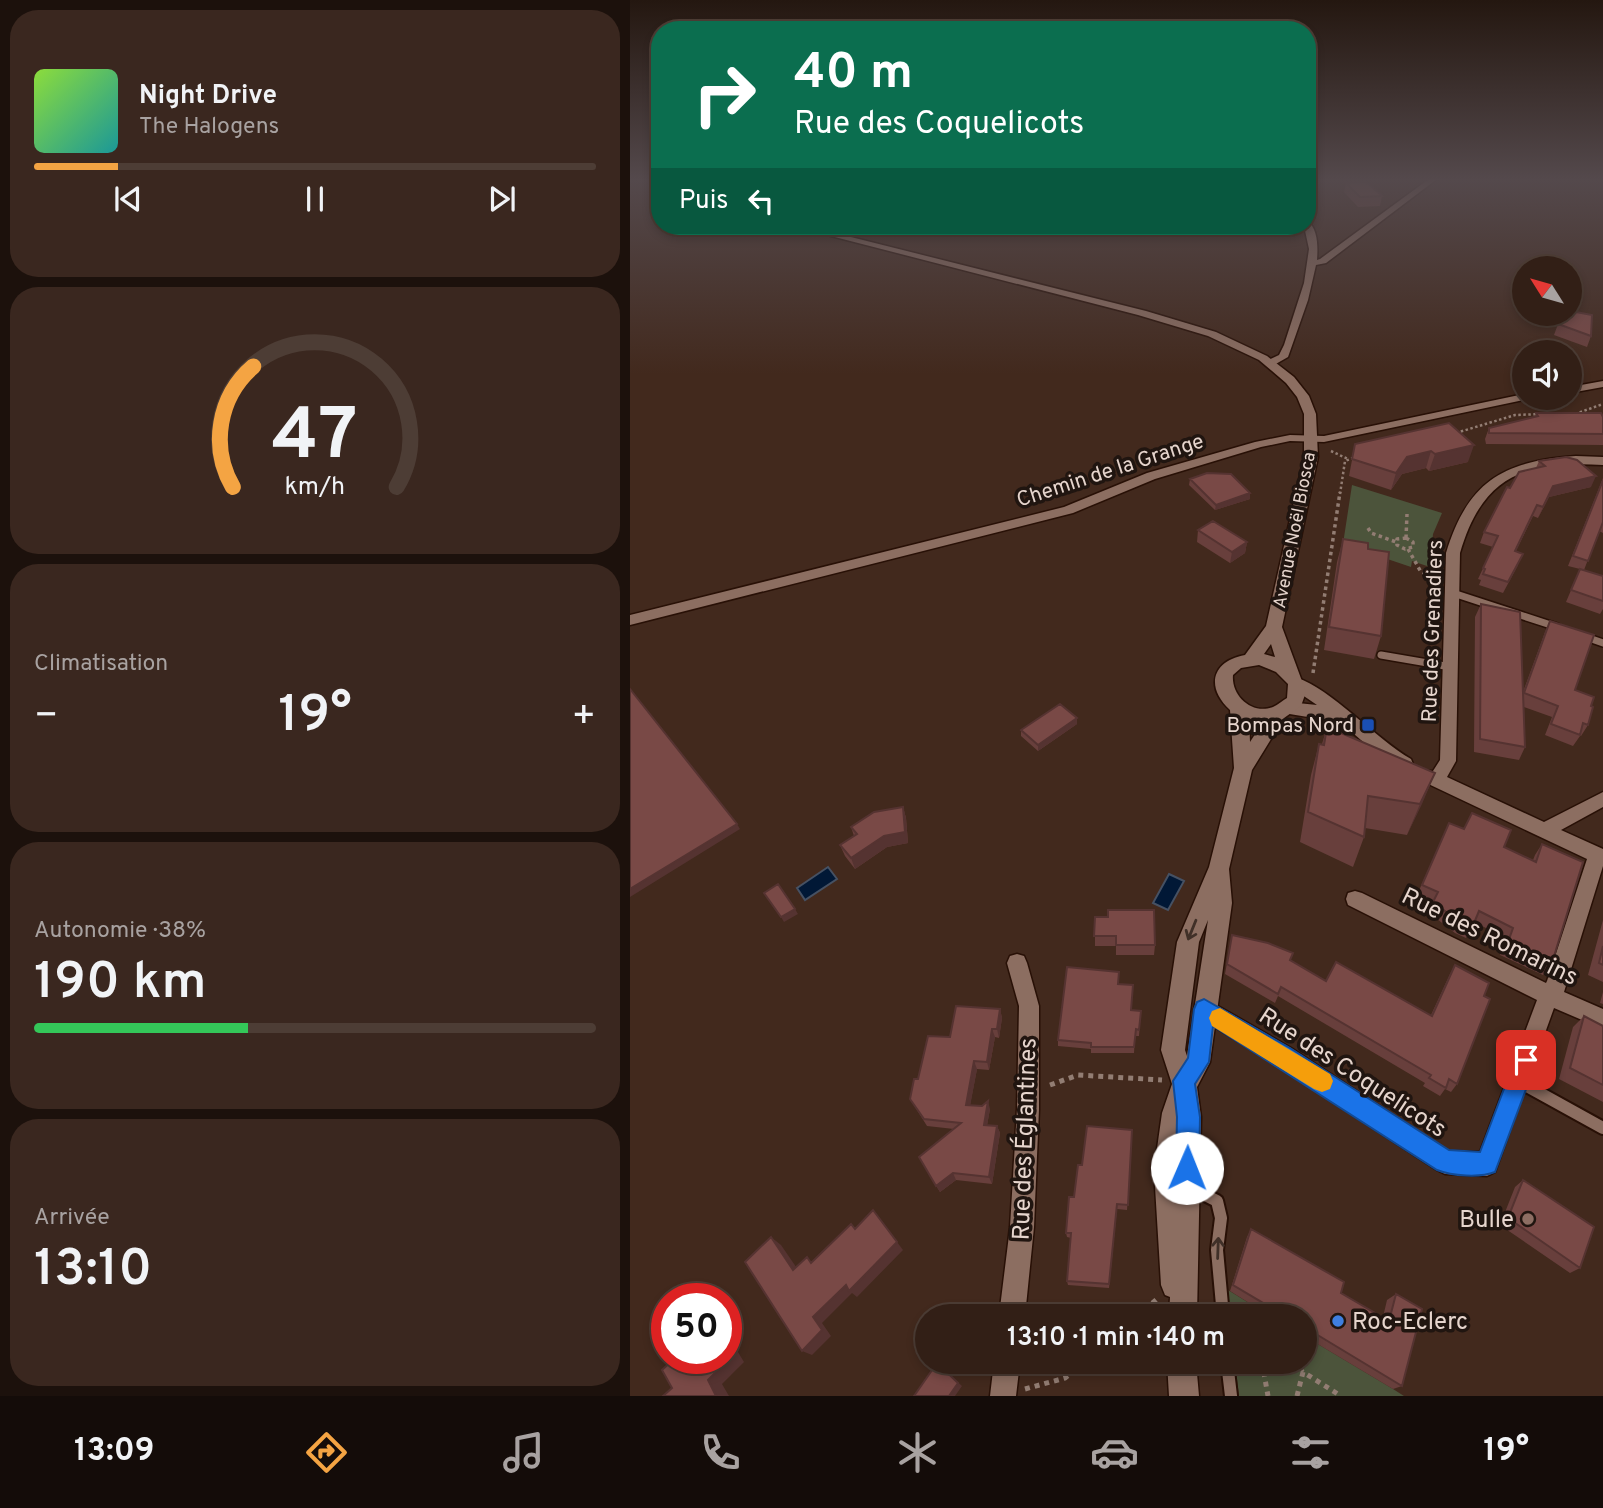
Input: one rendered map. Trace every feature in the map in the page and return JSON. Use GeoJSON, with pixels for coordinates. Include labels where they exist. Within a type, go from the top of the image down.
{"type":"FeatureCollection","features":[{"type":"Feature","properties":{"kind":"main road","name":"Avenue Noël Biosca"},"geometry":{"type":"LineString","coordinates":[[869,244],[1142,313],[1235,342],[1270,363],[1303,396],[1310,414],[1311,457],[1274,627]]}},
{"type":"Feature","properties":{"kind":"main road"},"geometry":{"type":"LineString","coordinates":[[1251,660],[1274,627]]}},
{"type":"Feature","properties":{"kind":"main road"},"geometry":{"type":"LineString","coordinates":[[1243,769],[1298,692],[1274,627]]}},
{"type":"Feature","properties":{"kind":"main road"},"geometry":{"type":"LineString","coordinates":[[1283,710],[1251,713],[1239,709],[1230,702],[1222,684],[1230,667],[1251,660],[1268,661],[1292,677]]}},
{"type":"Feature","properties":{"kind":"main road"},"geometry":{"type":"LineString","coordinates":[[1178,1304],[1176,1191],[1189,1117],[1184,1081],[1173,1050],[1188,942],[1219,867],[1243,769],[1239,709]]}},
{"type":"Feature","properties":{"kind":"main road"},"geometry":{"type":"LineString","coordinates":[[1184,1081],[1198,1062],[1221,904],[1219,867]]}},
{"type":"Feature","properties":{"kind":"main road"},"geometry":{"type":"LineString","coordinates":[[1176,1191],[1182,1304]]}},
{"type":"Feature","properties":{"kind":"main road"},"geometry":{"type":"LineString","coordinates":[[1183,1374],[1184,1396]]}},
{"type":"Feature","properties":{"kind":"street"},"geometry":{"type":"LineString","coordinates":[[1270,363],[1283,357],[1289,345],[1313,263],[1313,244]]}},
{"type":"Feature","properties":{"kind":"street"},"geometry":{"type":"LineString","coordinates":[[1313,263],[1323,261],[1346,244]]}},
{"type":"Feature","properties":{"kind":"street"},"geometry":{"type":"LineString","coordinates":[[1582,388],[1603,384]]}},
{"type":"Feature","properties":{"kind":"street","name":"Chemin de la Grange"},"geometry":{"type":"LineString","coordinates":[[630,620],[1068,510],[1151,476],[1259,444],[1290,438],[1324,439],[1512,400]]}},
{"type":"Feature","properties":{"kind":"street","name":"Rue des Grenadiers"},"geometry":{"type":"LineString","coordinates":[[1437,780],[1448,761],[1453,552],[1457,531],[1466,511],[1495,482],[1531,464],[1575,458],[1603,461]]}},
{"type":"Feature","properties":{"kind":"street"},"geometry":{"type":"LineString","coordinates":[[1292,677],[1398,760],[1600,856]]}},
{"type":"Feature","properties":{"kind":"street"},"geometry":{"type":"LineString","coordinates":[[1283,710],[1324,712],[1350,724]]}},
{"type":"Feature","properties":{"kind":"street"},"geometry":{"type":"LineString","coordinates":[[1543,831],[1603,799]]}},
{"type":"Feature","properties":{"kind":"street","name":"Rue des Coquelicots"},"geometry":{"type":"LineString","coordinates":[[1204,1009],[1283,1056],[1445,1161],[1487,1164],[1548,997],[1556,986],[1600,856]]}},
{"type":"Feature","properties":{"kind":"street","name":"Rue des Romarins"},"geometry":{"type":"LineString","coordinates":[[1355,899],[1528,982],[1548,997],[1570,1003],[1603,1019]]}},
{"type":"Feature","properties":{"kind":"street","name":"Rue des Églantines"},"geometry":{"type":"LineString","coordinates":[[1013,1304],[1022,1227],[1029,1006],[1017,963]]}},
{"type":"Feature","properties":{"kind":"street"},"geometry":{"type":"LineString","coordinates":[[1003,1396],[1006,1374]]}},
{"type":"Feature","properties":{"kind":"lane"},"geometry":{"type":"LineString","coordinates":[[1453,588],[1565,630]]}},
{"type":"Feature","properties":{"kind":"lane"},"geometry":{"type":"LineString","coordinates":[[1578,634],[1603,643]]}},
{"type":"Feature","properties":{"kind":"lane"},"geometry":{"type":"LineString","coordinates":[[1381,655],[1451,667]]}},
{"type":"Feature","properties":{"kind":"lane"},"geometry":{"type":"LineString","coordinates":[[1518,1081],[1603,1128]]}},
{"type":"Feature","properties":{"kind":"lane"},"geometry":{"type":"LineString","coordinates":[[1176,1191],[1201,1193],[1217,1201],[1222,1218],[1217,1250],[1222,1304]]}},
{"type":"Feature","properties":{"kind":"lane"},"geometry":{"type":"LineString","coordinates":[[1228,1374],[1231,1396]]}},
{"type":"Feature","properties":{"kind":"path"},"geometry":{"type":"LineString","coordinates":[[1565,414],[1591,410],[1603,404]]}},
{"type":"Feature","properties":{"kind":"path"},"geometry":{"type":"LineString","coordinates":[[1454,434],[1514,415],[1545,414]]}},
{"type":"Feature","properties":{"kind":"path"},"geometry":{"type":"LineString","coordinates":[[1327,702],[1330,696],[1311,683],[1345,461],[1361,456]]}},
{"type":"Feature","properties":{"kind":"path"},"geometry":{"type":"LineString","coordinates":[[1406,538],[1407,514]]}},
{"type":"Feature","properties":{"kind":"path"},"geometry":{"type":"LineString","coordinates":[[1368,528],[1371,533],[1396,542],[1400,547],[1408,549],[1415,545],[1406,538]]}},
{"type":"Feature","properties":{"kind":"path"},"geometry":{"type":"LineString","coordinates":[[1396,542],[1406,538]]}},
{"type":"Feature","properties":{"kind":"path"},"geometry":{"type":"LineString","coordinates":[[1408,549],[1421,572],[1453,588]]}},
{"type":"Feature","properties":{"kind":"path"},"geometry":{"type":"LineString","coordinates":[[1028,1093],[1078,1075],[1184,1081]]}},
{"type":"Feature","properties":{"kind":"path"},"geometry":{"type":"LineString","coordinates":[[1003,1396],[1065,1378],[1070,1374]]}},
{"type":"Feature","properties":{"kind":"path"},"geometry":{"type":"LineString","coordinates":[[1264,1374],[1268,1396]]}},
{"type":"Feature","properties":{"kind":"path"},"geometry":{"type":"LineString","coordinates":[[1297,1396],[1302,1374]]}},
{"type":"Feature","properties":{"kind":"path"},"geometry":{"type":"LineString","coordinates":[[1306,1374],[1340,1396]]}},
{"type":"Feature","properties":{"kind":"green space"},"geometry":{"type":"Polygon","coordinates":[[[1352,485],[1442,513],[1433,534],[1430,567],[1412,561],[1411,567],[1343,544],[1352,485]]]}},
{"type":"Feature","properties":{"kind":"green space"},"geometry":{"type":"Polygon","coordinates":[[[1228,1290],[1251,1304],[1229,1304],[1228,1290]]]}},
{"type":"Feature","properties":{"kind":"green space"},"geometry":{"type":"Polygon","coordinates":[[[1317,1344],[1404,1396],[1239,1396],[1236,1374],[1317,1374],[1317,1344]]]}},
{"type":"Feature","properties":{"kind":"water"},"geometry":{"type":"Polygon","coordinates":[[[828,867],[837,879],[805,900],[797,888],[828,867]]]}},
{"type":"Feature","properties":{"kind":"water"},"geometry":{"type":"Polygon","coordinates":[[[1169,874],[1184,881],[1168,910],[1153,903],[1169,874]]]}},
{"type":"Feature","properties":{"kind":"building"},"geometry":{"type":"Polygon","coordinates":[[[1582,313],[1592,315],[1591,336],[1564,326],[1582,326],[1582,313]]]}},
{"type":"Feature","properties":{"kind":"building"},"geometry":{"type":"Polygon","coordinates":[[[1536,413],[1601,413],[1603,434],[1489,433],[1489,428],[1538,416],[1536,413]]]}},
{"type":"Feature","properties":{"kind":"building"},"geometry":{"type":"Polygon","coordinates":[[[1449,423],[1474,445],[1407,457],[1396,473],[1352,459],[1355,444],[1449,423]]]}},
{"type":"Feature","properties":{"kind":"building"},"geometry":{"type":"Polygon","coordinates":[[[1566,457],[1577,460],[1596,476],[1553,486],[1543,507],[1537,505],[1515,551],[1523,554],[1508,582],[1483,574],[1483,568],[1498,536],[1484,532],[1507,487],[1510,488],[1519,472],[1545,466],[1539,461],[1566,457]]]}},
{"type":"Feature","properties":{"kind":"building"},"geometry":{"type":"Polygon","coordinates":[[[1207,473],[1231,474],[1250,493],[1216,505],[1190,479],[1207,473]]]}},
{"type":"Feature","properties":{"kind":"building"},"geometry":{"type":"Polygon","coordinates":[[[1603,480],[1603,522],[1588,561],[1573,556],[1603,480]]]}},
{"type":"Feature","properties":{"kind":"building"},"geometry":{"type":"Polygon","coordinates":[[[1213,521],[1247,542],[1232,552],[1198,530],[1213,521]]]}},
{"type":"Feature","properties":{"kind":"building"},"geometry":{"type":"Polygon","coordinates":[[[1343,539],[1368,543],[1368,549],[1389,552],[1381,636],[1329,627],[1343,539]]]}},
{"type":"Feature","properties":{"kind":"building"},"geometry":{"type":"Polygon","coordinates":[[[1580,569],[1603,576],[1603,601],[1571,590],[1580,569]]]}},
{"type":"Feature","properties":{"kind":"building"},"geometry":{"type":"Polygon","coordinates":[[[1481,604],[1520,612],[1525,747],[1480,739],[1481,604]]]}},
{"type":"Feature","properties":{"kind":"building"},"geometry":{"type":"Polygon","coordinates":[[[1550,621],[1594,635],[1575,690],[1594,697],[1588,725],[1583,723],[1580,735],[1551,724],[1558,706],[1524,693],[1550,621]]]}},
{"type":"Feature","properties":{"kind":"building"},"geometry":{"type":"Polygon","coordinates":[[[630,689],[737,824],[630,889],[630,689]]]}},
{"type":"Feature","properties":{"kind":"building"},"geometry":{"type":"Polygon","coordinates":[[[1060,704],[1077,718],[1038,745],[1021,730],[1060,704]]]}},
{"type":"Feature","properties":{"kind":"building"},"geometry":{"type":"Polygon","coordinates":[[[1327,727],[1435,773],[1420,804],[1368,796],[1364,837],[1308,812],[1319,744],[1324,745],[1327,727]]]}},
{"type":"Feature","properties":{"kind":"building"},"geometry":{"type":"Polygon","coordinates":[[[903,807],[905,832],[884,836],[851,858],[840,845],[857,834],[851,827],[874,812],[903,807]]]}},
{"type":"Feature","properties":{"kind":"building"},"geometry":{"type":"Polygon","coordinates":[[[1472,813],[1511,830],[1504,847],[1536,862],[1542,844],[1583,862],[1551,966],[1507,945],[1513,928],[1479,911],[1472,928],[1461,923],[1433,902],[1438,892],[1422,885],[1449,823],[1464,829],[1472,813]]]}},
{"type":"Feature","properties":{"kind":"building"},"geometry":{"type":"Polygon","coordinates":[[[778,884],[795,909],[781,917],[764,893],[778,884]]]}},
{"type":"Feature","properties":{"kind":"building"},"geometry":{"type":"Polygon","coordinates":[[[1108,910],[1154,910],[1155,945],[1116,945],[1116,936],[1094,936],[1095,917],[1108,917],[1108,910]]]}},
{"type":"Feature","properties":{"kind":"building"},"geometry":{"type":"Polygon","coordinates":[[[1232,935],[1268,943],[1293,953],[1290,960],[1326,981],[1336,962],[1432,1016],[1455,965],[1489,983],[1484,996],[1490,999],[1457,1084],[1449,1079],[1446,1088],[1429,1078],[1431,1075],[1281,987],[1278,994],[1227,964],[1232,935]]]}},
{"type":"Feature","properties":{"kind":"building"},"geometry":{"type":"Polygon","coordinates":[[[1603,946],[1603,965],[1599,963],[1603,946]]]}},
{"type":"Feature","properties":{"kind":"building"},"geometry":{"type":"Polygon","coordinates":[[[1067,967],[1119,972],[1118,984],[1133,985],[1131,1010],[1141,1011],[1134,1047],[1091,1047],[1091,1043],[1058,1040],[1067,967]]]}},
{"type":"Feature","properties":{"kind":"building"},"geometry":{"type":"Polygon","coordinates":[[[956,1006],[1000,1009],[997,1029],[992,1029],[987,1062],[974,1061],[966,1105],[982,1106],[988,1101],[984,1125],[997,1126],[989,1177],[953,1173],[936,1186],[919,1157],[961,1123],[924,1119],[910,1099],[914,1079],[918,1079],[928,1036],[950,1037],[956,1006]]]}},
{"type":"Feature","properties":{"kind":"building"},"geometry":{"type":"Polygon","coordinates":[[[1584,1016],[1603,1026],[1603,1085],[1570,1068],[1584,1016]]]}},
{"type":"Feature","properties":{"kind":"building"},"geometry":{"type":"Polygon","coordinates":[[[1087,1126],[1132,1130],[1128,1205],[1117,1204],[1109,1284],[1067,1281],[1071,1233],[1066,1233],[1069,1197],[1074,1197],[1078,1165],[1082,1165],[1087,1126]]]}},
{"type":"Feature","properties":{"kind":"building"},"geometry":{"type":"Polygon","coordinates":[[[1523,1180],[1594,1227],[1580,1268],[1508,1218],[1523,1180]]]}},
{"type":"Feature","properties":{"kind":"building"},"geometry":{"type":"Polygon","coordinates":[[[873,1210],[897,1242],[849,1291],[846,1285],[813,1317],[822,1330],[802,1351],[745,1262],[771,1237],[793,1270],[807,1257],[811,1263],[851,1224],[855,1229],[873,1210]]]}},
{"type":"Feature","properties":{"kind":"building","name":"Roc-Eclerc"},"geometry":{"type":"Polygon","coordinates":[[[1251,1229],[1344,1282],[1341,1293],[1389,1321],[1396,1294],[1422,1309],[1402,1386],[1317,1335],[1317,1304],[1265,1304],[1233,1285],[1251,1229]]]}},
{"type":"Feature","properties":{"kind":"building"},"geometry":{"type":"Polygon","coordinates":[[[664,1374],[714,1374],[708,1380],[716,1396],[663,1396],[672,1388],[664,1374]]]}},
{"type":"Feature","properties":{"kind":"building"},"geometry":{"type":"Polygon","coordinates":[[[929,1374],[949,1374],[958,1383],[949,1396],[914,1396],[929,1374]]]}},
{"type":"Feature","properties":{"kind":"slow traffic"},"geometry":{"type":"LineString","coordinates":[[1220,1018],[1322,1081]]}},
{"type":"Feature","properties":{"kind":"place","name":"Bompas Nord"},"geometry":{"type":"Point","coordinates":[1368,725]}},
{"type":"Feature","properties":{"kind":"place","name":"Bulle"},"geometry":{"type":"Point","coordinates":[1528,1219]}},
{"type":"Feature","properties":{"kind":"place","name":"Roc-Eclerc"},"geometry":{"type":"Point","coordinates":[1338,1321]}},
{"type":"Feature","properties":{"kind":"route"},"geometry":{"type":"LineString","coordinates":[[1187,1168],[1189,1117],[1184,1081],[1198,1062],[1204,1009],[1283,1056],[1445,1161],[1487,1164],[1526,1060]]}}]}
